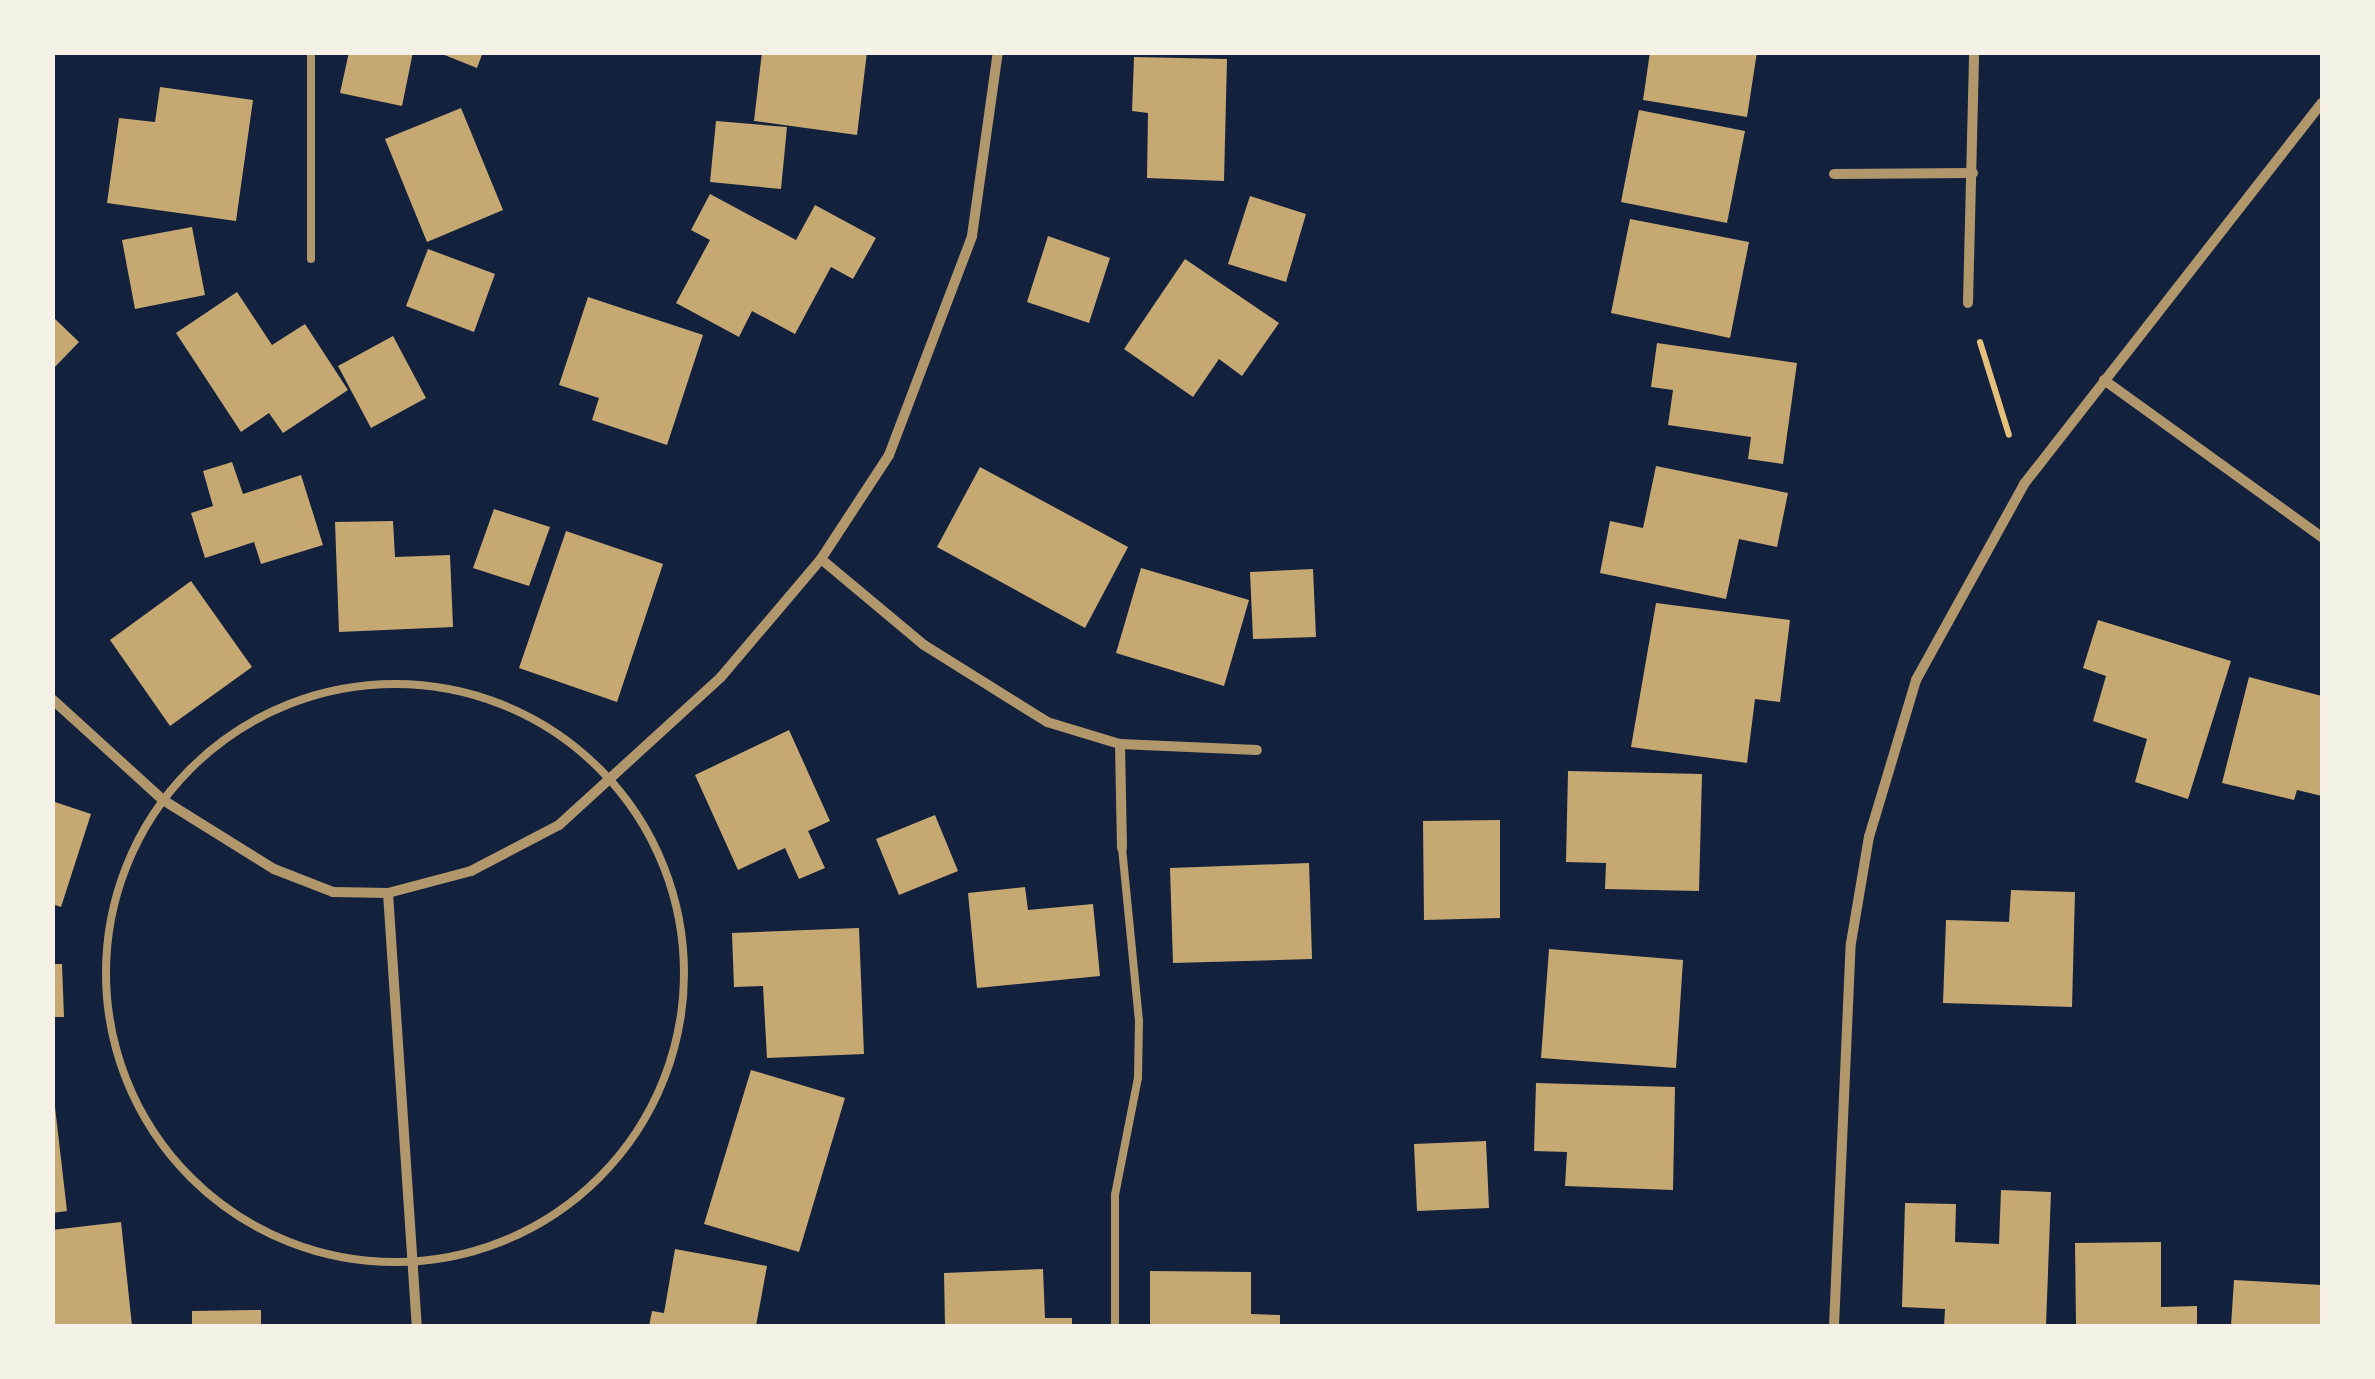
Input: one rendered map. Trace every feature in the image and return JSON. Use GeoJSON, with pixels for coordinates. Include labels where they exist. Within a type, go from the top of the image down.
{"type":"FeatureCollection","features":[{"type":"Feature","properties":{"kind":"street"},"geometry":{"type":"LineString","coordinates":[[52,699],[164,800],[302,883],[388,893],[506,856],[611,780],[721,677],[821,559],[889,454],[935,352],[986,173],[998,52]]}},
{"type":"Feature","properties":{"kind":"street"},"geometry":{"type":"LineString","coordinates":[[1968,304],[1974,52]]}},
{"type":"Feature","properties":{"kind":"street"},"geometry":{"type":"LineString","coordinates":[[1834,1326],[1844,1033],[1870,838],[1930,648],[2024,484],[2322,103]]}},
{"type":"Feature","properties":{"kind":"street"},"geometry":{"type":"LineString","coordinates":[[1834,174],[1973,173]]}},
{"type":"Feature","properties":{"kind":"street"},"geometry":{"type":"LineString","coordinates":[[2104,380],[2322,537]]}},
{"type":"Feature","properties":{"kind":"street"},"geometry":{"type":"LineString","coordinates":[[821,559],[970,677],[1048,722],[1120,744],[1258,750]]}},
{"type":"Feature","properties":{"kind":"street"},"geometry":{"type":"LineString","coordinates":[[1120,744],[1122,848]]}},
{"type":"Feature","properties":{"kind":"street"},"geometry":{"type":"LineString","coordinates":[[388,893],[406,1264],[417,1326]]}},
{"type":"Feature","properties":{"kind":"lane"},"geometry":{"type":"LineString","coordinates":[[310,259],[311,52]]}},
{"type":"Feature","properties":{"kind":"lane"},"geometry":{"type":"LineString","coordinates":[[402,683],[516,710],[611,780],[656,848],[681,926],[683,1008],[662,1087],[619,1157],[560,1212],[487,1249],[406,1264],[330,1256],[259,1229],[196,1184],[148,1124],[109,1017],[108,941],[127,867],[164,800],[219,744],[287,704],[402,683]]}},
{"type":"Feature","properties":{"kind":"lane"},"geometry":{"type":"LineString","coordinates":[[1115,1326],[1114,1195],[1138,1078],[1139,1020],[1122,848]]}},
{"type":"Feature","properties":{"kind":"path"},"geometry":{"type":"LineString","coordinates":[[1968,304],[2024,484]]}},
{"type":"Feature","properties":{"kind":"building"},"geometry":{"type":"Polygon","coordinates":[[[349,52],[413,52],[402,106],[340,93],[349,52]]]}},
{"type":"Feature","properties":{"kind":"building"},"geometry":{"type":"Polygon","coordinates":[[[437,52],[483,52],[477,68],[437,52]]]}},
{"type":"Feature","properties":{"kind":"building"},"geometry":{"type":"Polygon","coordinates":[[[762,52],[867,52],[857,135],[754,121],[762,52]]]}},
{"type":"Feature","properties":{"kind":"building"},"geometry":{"type":"Polygon","coordinates":[[[1650,52],[1757,52],[1747,117],[1643,100],[1650,52]]]}},
{"type":"Feature","properties":{"kind":"building"},"geometry":{"type":"Polygon","coordinates":[[[1134,57],[1227,59],[1224,181],[1147,178],[1148,113],[1132,111],[1134,57]]]}},
{"type":"Feature","properties":{"kind":"building"},"geometry":{"type":"Polygon","coordinates":[[[160,87],[253,100],[236,221],[107,203],[119,118],[155,122],[160,87]]]}},
{"type":"Feature","properties":{"kind":"building"},"geometry":{"type":"Polygon","coordinates":[[[461,108],[503,210],[427,242],[385,139],[461,108]]]}},
{"type":"Feature","properties":{"kind":"building"},"geometry":{"type":"Polygon","coordinates":[[[1639,110],[1745,131],[1727,223],[1621,202],[1639,110]]]}},
{"type":"Feature","properties":{"kind":"building"},"geometry":{"type":"Polygon","coordinates":[[[716,121],[787,127],[781,189],[710,182],[716,121]]]}},
{"type":"Feature","properties":{"kind":"building"},"geometry":{"type":"Polygon","coordinates":[[[710,194],[796,240],[815,205],[876,238],[853,279],[831,267],[795,334],[752,311],[739,337],[676,303],[710,240],[691,230],[710,194]]]}},
{"type":"Feature","properties":{"kind":"building"},"geometry":{"type":"Polygon","coordinates":[[[1250,196],[1306,214],[1286,282],[1228,264],[1250,196]]]}},
{"type":"Feature","properties":{"kind":"building"},"geometry":{"type":"Polygon","coordinates":[[[1630,219],[1749,242],[1730,338],[1611,313],[1630,219]]]}},
{"type":"Feature","properties":{"kind":"building"},"geometry":{"type":"Polygon","coordinates":[[[192,227],[205,295],[135,309],[122,240],[192,227]]]}},
{"type":"Feature","properties":{"kind":"building"},"geometry":{"type":"Polygon","coordinates":[[[1048,236],[1110,258],[1089,323],[1027,302],[1048,236]]]}},
{"type":"Feature","properties":{"kind":"building"},"geometry":{"type":"Polygon","coordinates":[[[428,249],[495,274],[474,332],[406,306],[428,249]]]}},
{"type":"Feature","properties":{"kind":"building"},"geometry":{"type":"Polygon","coordinates":[[[1185,259],[1279,323],[1242,376],[1219,359],[1193,397],[1124,349],[1185,259]]]}},
{"type":"Feature","properties":{"kind":"building"},"geometry":{"type":"Polygon","coordinates":[[[237,292],[272,345],[305,324],[348,390],[283,433],[269,413],[241,432],[176,333],[237,292]]]}},
{"type":"Feature","properties":{"kind":"building"},"geometry":{"type":"Polygon","coordinates":[[[588,297],[703,335],[667,445],[592,420],[599,398],[559,385],[588,297]]]}},
{"type":"Feature","properties":{"kind":"building"},"geometry":{"type":"Polygon","coordinates":[[[52,316],[79,342],[52,370],[52,316]]]}},
{"type":"Feature","properties":{"kind":"building"},"geometry":{"type":"Polygon","coordinates":[[[393,336],[426,398],[371,428],[338,366],[393,336]]]}},
{"type":"Feature","properties":{"kind":"building"},"geometry":{"type":"Polygon","coordinates":[[[1657,343],[1797,363],[1783,464],[1748,459],[1751,437],[1668,425],[1673,390],[1651,387],[1657,343]]]}},
{"type":"Feature","properties":{"kind":"building"},"geometry":{"type":"Polygon","coordinates":[[[232,462],[243,494],[301,475],[323,545],[261,564],[254,542],[205,558],[191,513],[213,506],[203,471],[232,462]]]}},
{"type":"Feature","properties":{"kind":"building"},"geometry":{"type":"Polygon","coordinates":[[[1656,466],[1788,493],[1777,547],[1739,539],[1726,599],[1600,573],[1610,521],[1643,528],[1656,466]]]}},
{"type":"Feature","properties":{"kind":"building"},"geometry":{"type":"Polygon","coordinates":[[[980,467],[1128,547],[1085,628],[937,547],[980,467]]]}},
{"type":"Feature","properties":{"kind":"building"},"geometry":{"type":"Polygon","coordinates":[[[494,509],[550,527],[529,586],[473,568],[494,509]]]}},
{"type":"Feature","properties":{"kind":"building"},"geometry":{"type":"Polygon","coordinates":[[[393,521],[395,557],[450,555],[453,627],[339,632],[335,522],[393,521]]]}},
{"type":"Feature","properties":{"kind":"building"},"geometry":{"type":"Polygon","coordinates":[[[566,531],[663,564],[617,702],[519,668],[566,531]]]}},
{"type":"Feature","properties":{"kind":"building"},"geometry":{"type":"Polygon","coordinates":[[[1141,568],[1249,600],[1224,686],[1116,653],[1141,568]]]}},
{"type":"Feature","properties":{"kind":"building"},"geometry":{"type":"Polygon","coordinates":[[[1313,569],[1316,637],[1253,639],[1250,572],[1313,569]]]}},
{"type":"Feature","properties":{"kind":"building"},"geometry":{"type":"Polygon","coordinates":[[[191,581],[252,667],[170,726],[110,640],[191,581]]]}},
{"type":"Feature","properties":{"kind":"building"},"geometry":{"type":"Polygon","coordinates":[[[1656,603],[1790,620],[1780,702],[1755,699],[1747,763],[1631,747],[1656,603]]]}},
{"type":"Feature","properties":{"kind":"building"},"geometry":{"type":"Polygon","coordinates":[[[2098,620],[2231,661],[2188,799],[2135,782],[2147,739],[2093,721],[2106,676],[2083,668],[2098,620]]]}},
{"type":"Feature","properties":{"kind":"building"},"geometry":{"type":"Polygon","coordinates":[[[2249,677],[2322,696],[2322,796],[2297,790],[2294,800],[2222,783],[2249,677]]]}},
{"type":"Feature","properties":{"kind":"building"},"geometry":{"type":"Polygon","coordinates":[[[789,730],[830,821],[808,831],[825,868],[799,879],[785,848],[738,870],[695,775],[789,730]]]}},
{"type":"Feature","properties":{"kind":"building"},"geometry":{"type":"Polygon","coordinates":[[[1568,771],[1702,774],[1699,891],[1605,889],[1606,863],[1566,862],[1568,771]]]}},
{"type":"Feature","properties":{"kind":"building"},"geometry":{"type":"Polygon","coordinates":[[[52,801],[91,814],[61,907],[52,904],[52,801]]]}},
{"type":"Feature","properties":{"kind":"building"},"geometry":{"type":"Polygon","coordinates":[[[935,815],[958,871],[899,895],[876,839],[935,815]]]}},
{"type":"Feature","properties":{"kind":"building"},"geometry":{"type":"Polygon","coordinates":[[[1500,820],[1500,918],[1424,920],[1423,821],[1500,820]]]}},
{"type":"Feature","properties":{"kind":"building"},"geometry":{"type":"Polygon","coordinates":[[[1309,863],[1312,959],[1173,963],[1170,868],[1309,863]]]}},
{"type":"Feature","properties":{"kind":"building"},"geometry":{"type":"Polygon","coordinates":[[[1025,887],[1028,910],[1093,904],[1100,976],[977,988],[968,893],[1025,887]]]}},
{"type":"Feature","properties":{"kind":"building"},"geometry":{"type":"Polygon","coordinates":[[[2011,890],[2075,892],[2072,1007],[1943,1003],[1946,920],[2009,922],[2011,890]]]}},
{"type":"Feature","properties":{"kind":"building"},"geometry":{"type":"Polygon","coordinates":[[[859,928],[864,1054],[767,1058],[763,986],[734,987],[732,933],[859,928]]]}},
{"type":"Feature","properties":{"kind":"building"},"geometry":{"type":"Polygon","coordinates":[[[1549,949],[1683,960],[1676,1068],[1541,1058],[1549,949]]]}},
{"type":"Feature","properties":{"kind":"building"},"geometry":{"type":"Polygon","coordinates":[[[52,964],[62,964],[64,1017],[52,1017],[52,964]]]}},
{"type":"Feature","properties":{"kind":"building"},"geometry":{"type":"Polygon","coordinates":[[[751,1070],[845,1098],[799,1252],[704,1224],[751,1070]]]}},
{"type":"Feature","properties":{"kind":"building"},"geometry":{"type":"Polygon","coordinates":[[[1536,1083],[1675,1087],[1673,1190],[1565,1186],[1567,1152],[1534,1151],[1536,1083]]]}},
{"type":"Feature","properties":{"kind":"building"},"geometry":{"type":"Polygon","coordinates":[[[55,1107],[67,1211],[52,1213],[52,1108],[55,1107]]]}},
{"type":"Feature","properties":{"kind":"building"},"geometry":{"type":"Polygon","coordinates":[[[1486,1141],[1489,1208],[1417,1211],[1414,1144],[1486,1141]]]}},
{"type":"Feature","properties":{"kind":"building"},"geometry":{"type":"Polygon","coordinates":[[[2001,1190],[2051,1192],[2046,1326],[1944,1326],[1945,1309],[1902,1307],[1905,1203],[1956,1204],[1955,1242],[1999,1244],[2001,1190]]]}},
{"type":"Feature","properties":{"kind":"building"},"geometry":{"type":"Polygon","coordinates":[[[121,1222],[132,1326],[52,1326],[52,1230],[121,1222]]]}},
{"type":"Feature","properties":{"kind":"building"},"geometry":{"type":"Polygon","coordinates":[[[2161,1242],[2161,1307],[2197,1306],[2197,1326],[2076,1326],[2075,1243],[2161,1242]]]}},
{"type":"Feature","properties":{"kind":"building"},"geometry":{"type":"Polygon","coordinates":[[[675,1249],[767,1266],[756,1326],[649,1326],[652,1311],[664,1313],[675,1249]]]}},
{"type":"Feature","properties":{"kind":"building"},"geometry":{"type":"Polygon","coordinates":[[[1043,1269],[1045,1318],[1072,1318],[1072,1326],[945,1326],[944,1273],[1043,1269]]]}},
{"type":"Feature","properties":{"kind":"building"},"geometry":{"type":"Polygon","coordinates":[[[1150,1271],[1251,1272],[1251,1314],[1280,1315],[1280,1326],[1150,1326],[1150,1271]]]}},
{"type":"Feature","properties":{"kind":"building"},"geometry":{"type":"Polygon","coordinates":[[[2234,1280],[2322,1285],[2322,1326],[2231,1326],[2234,1280]]]}},
{"type":"Feature","properties":{"kind":"building"},"geometry":{"type":"Polygon","coordinates":[[[261,1310],[261,1326],[192,1326],[192,1311],[261,1310]]]}}]}
